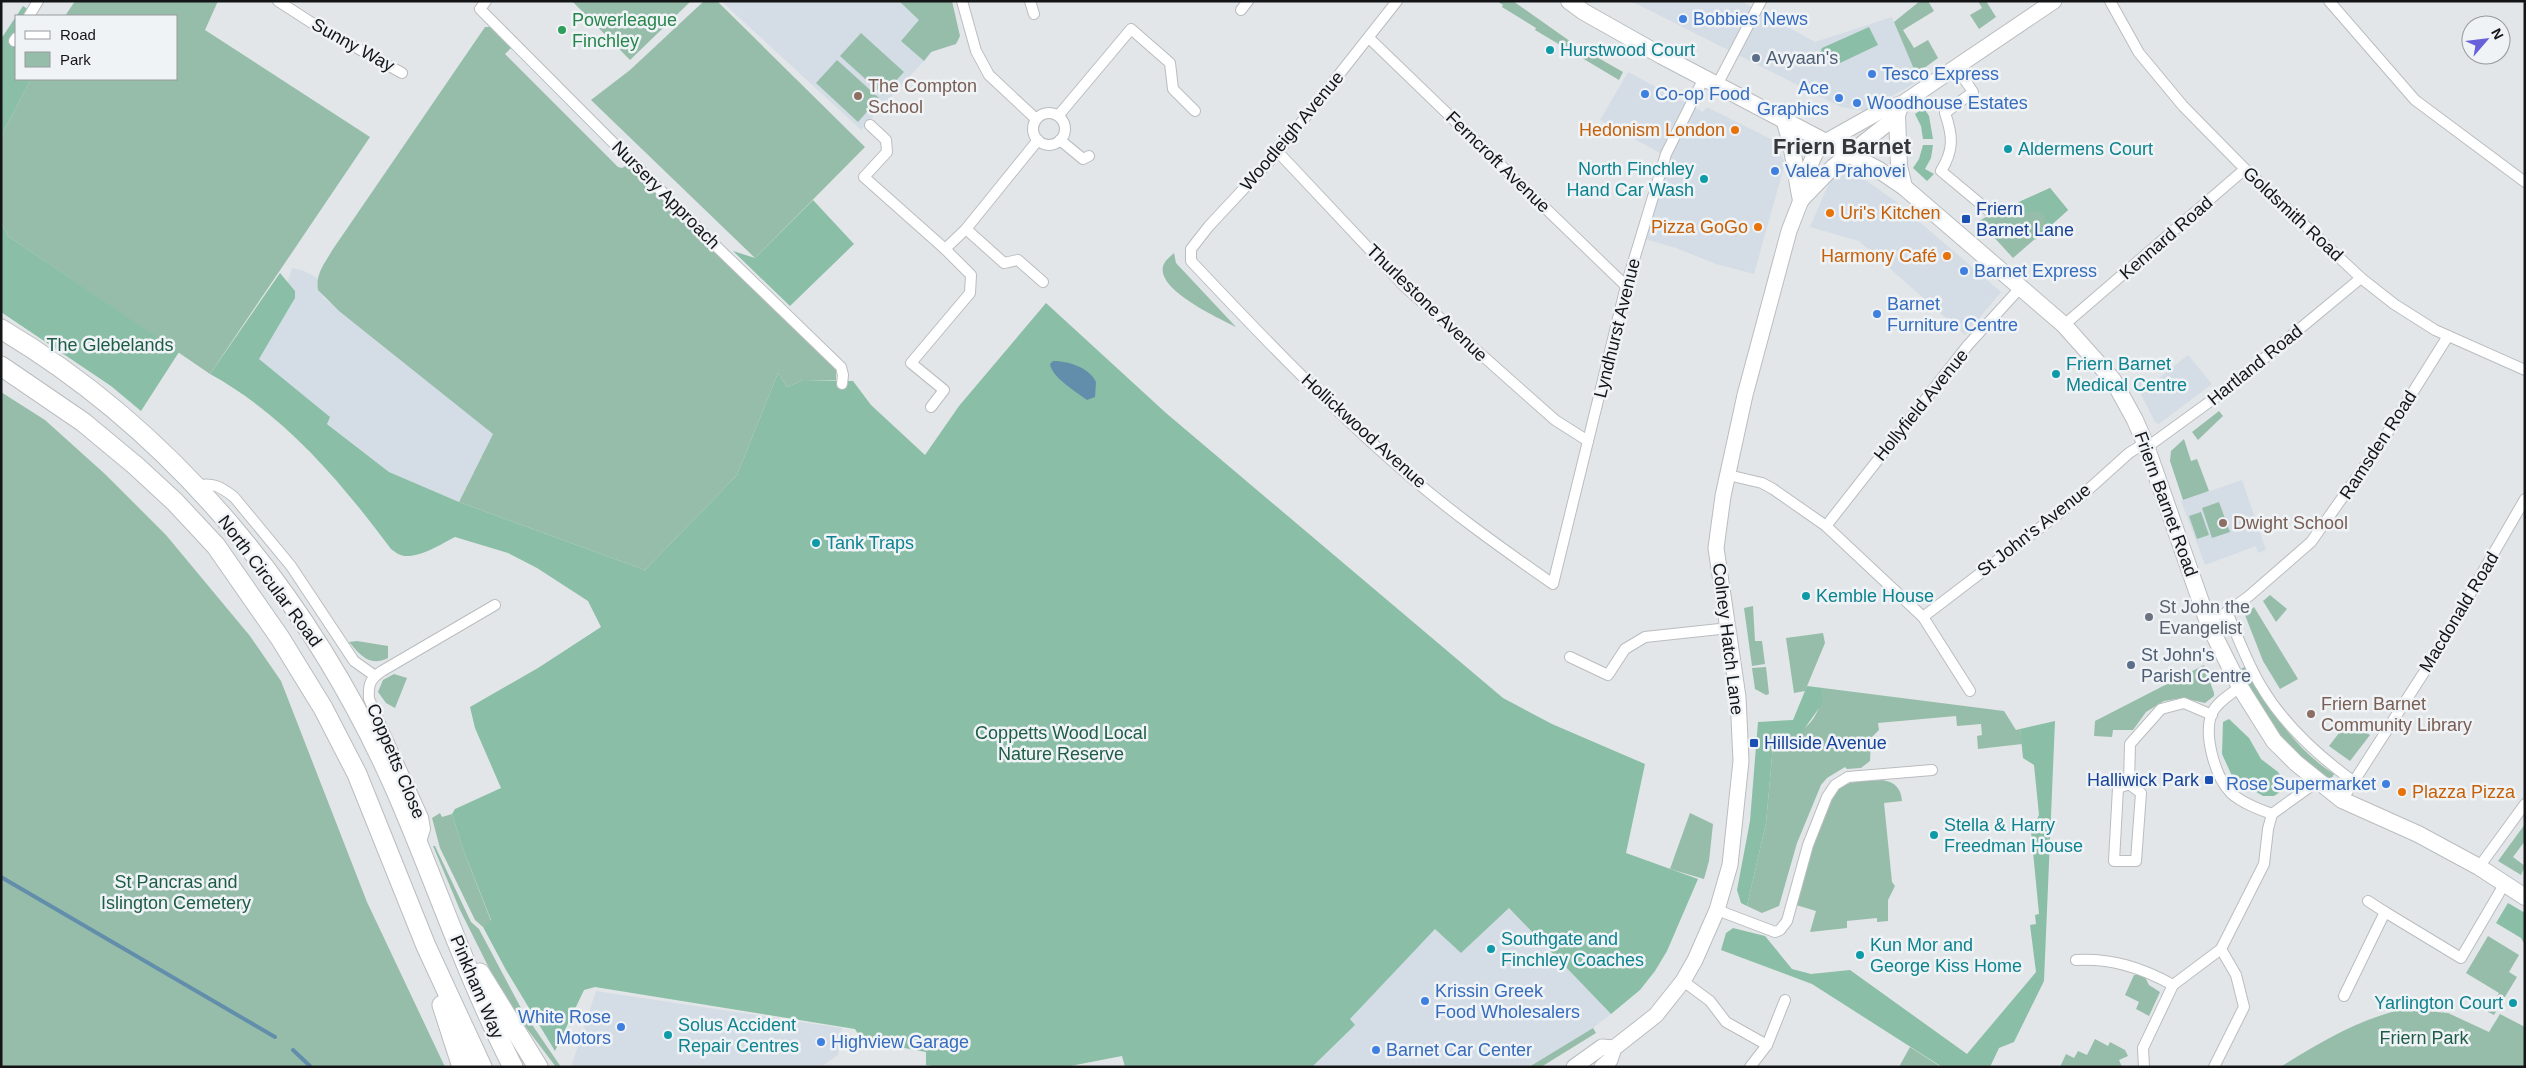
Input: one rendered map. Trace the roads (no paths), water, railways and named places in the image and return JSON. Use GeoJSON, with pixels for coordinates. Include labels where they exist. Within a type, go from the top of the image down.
{"type":"FeatureCollection","features":[{"type":"Feature","properties":{"kind":"highway","name":"North Circular Road"},"geometry":{"type":"LineString","coordinates":[[1,329],[66,371],[125,418],[195,486],[262,565],[329,662],[364,724],[419,846],[442,907]]}},
{"type":"Feature","properties":{"kind":"highway","name":"North Circular Road"},"geometry":{"type":"LineString","coordinates":[[1,366],[83,422],[136,466],[175,502],[216,546],[280,638],[323,708],[357,774],[426,946]]}},
{"type":"Feature","properties":{"kind":"highway"},"geometry":{"type":"LineString","coordinates":[[442,907],[511,1026],[538,1067]]}},
{"type":"Feature","properties":{"kind":"highway","name":"Pinkham Way"},"geometry":{"type":"LineString","coordinates":[[442,907],[484,1007],[513,1067]]}},
{"type":"Feature","properties":{"kind":"highway"},"geometry":{"type":"LineString","coordinates":[[426,946],[462,1067]]}},
{"type":"Feature","properties":{"kind":"highway","name":"Pinkham Way"},"geometry":{"type":"LineString","coordinates":[[426,946],[482,1067]]}},
{"type":"Feature","properties":{"kind":"main road","name":"Friern Barnet Road"},"geometry":{"type":"LineString","coordinates":[[1568,1],[1584,12],[1710,81],[1839,147],[1904,187],[2064,325],[2113,380],[2136,420],[2209,625],[2240,687],[2274,741],[2296,763],[2342,800],[2418,834],[2478,867],[2525,897]]}},
{"type":"Feature","properties":{"kind":"main road"},"geometry":{"type":"LineString","coordinates":[[1839,147],[1900,109],[1956,67],[2054,1]]}},
{"type":"Feature","properties":{"kind":"main road"},"geometry":{"type":"LineString","coordinates":[[1801,200],[1834,166],[1839,147],[1877,112],[1900,109]]}},
{"type":"Feature","properties":{"kind":"main road"},"geometry":{"type":"LineString","coordinates":[[1900,109],[1899,166],[1904,187]]}},
{"type":"Feature","properties":{"kind":"main road"},"geometry":{"type":"LineString","coordinates":[[1784,120],[1792,142],[1794,167],[1801,200]]}},
{"type":"Feature","properties":{"kind":"main road","name":"Colney Hatch Lane"},"geometry":{"type":"LineString","coordinates":[[1602,1067],[1610,1060],[1614,1048],[1656,1015],[1683,981],[1695,960],[1717,910],[1730,866],[1741,761],[1738,697],[1716,548],[1722,496],[1751,372],[1789,232],[1801,200],[1812,158],[1839,147]]}},
{"type":"Feature","properties":{"kind":"main road","name":"Colney Hatch Lane"},"geometry":{"type":"LineString","coordinates":[[1574,1067],[1602,1047],[1614,1048]]}},
{"type":"Feature","properties":{"kind":"street"},"geometry":{"type":"LineString","coordinates":[[30,15],[38,1]]}},
{"type":"Feature","properties":{"kind":"street","name":"Sunny Way"},"geometry":{"type":"LineString","coordinates":[[278,1],[312,23],[402,73]]}},
{"type":"Feature","properties":{"kind":"street"},"geometry":{"type":"LineString","coordinates":[[962,1],[976,52],[989,75],[1036,119]]}},
{"type":"Feature","properties":{"kind":"street"},"geometry":{"type":"LineString","coordinates":[[1030,1],[1034,14]]}},
{"type":"Feature","properties":{"kind":"street","name":"Woodleigh Avenue"},"geometry":{"type":"LineString","coordinates":[[1191,261],[1191,249],[1209,226],[1278,152],[1397,1]]}},
{"type":"Feature","properties":{"kind":"street","name":"Lyndhurst Avenue"},"geometry":{"type":"LineString","coordinates":[[1552,584],[1626,286],[1666,154],[1761,1]]}},
{"type":"Feature","properties":{"kind":"street","name":"Goldsmith Road"},"geometry":{"type":"LineString","coordinates":[[2110,1],[2140,53],[2183,106],[2245,169],[2361,278],[2394,304],[2448,336],[2525,370]]}},
{"type":"Feature","properties":{"kind":"street"},"geometry":{"type":"LineString","coordinates":[[2329,1],[2415,100],[2525,182]]}},
{"type":"Feature","properties":{"kind":"street","name":"Nursery Approach"},"geometry":{"type":"LineString","coordinates":[[483,5],[718,248],[836,361],[841,367],[843,375],[842,384]]}},
{"type":"Feature","properties":{"kind":"street"},"geometry":{"type":"LineString","coordinates":[[1058,116],[1132,29],[1170,63],[1173,89],[1195,110]]}},
{"type":"Feature","properties":{"kind":"street","name":"Ferncroft Avenue"},"geometry":{"type":"LineString","coordinates":[[1369,38],[1626,286]]}},
{"type":"Feature","properties":{"kind":"street"},"geometry":{"type":"LineString","coordinates":[[1956,67],[1973,92],[1945,113],[1951,130],[1951,156],[1941,171],[1990,211]]}},
{"type":"Feature","properties":{"kind":"street"},"geometry":{"type":"LineString","coordinates":[[1047,113],[1058,116],[1064,126],[1064,133],[1060,140],[1049,145],[1038,140],[1033,132],[1036,119],[1047,113]]}},
{"type":"Feature","properties":{"kind":"street"},"geometry":{"type":"LineString","coordinates":[[870,125],[886,140],[887,152],[864,177],[945,248],[971,275],[970,293],[911,363],[944,390],[931,407]]}},
{"type":"Feature","properties":{"kind":"street"},"geometry":{"type":"LineString","coordinates":[[945,248],[966,229],[1038,140]]}},
{"type":"Feature","properties":{"kind":"street"},"geometry":{"type":"LineString","coordinates":[[1060,140],[1083,159],[1089,156]]}},
{"type":"Feature","properties":{"kind":"street","name":"Thurlestone Avenue"},"geometry":{"type":"LineString","coordinates":[[1278,152],[1404,286],[1555,420],[1588,441]]}},
{"type":"Feature","properties":{"kind":"street","name":"Kennard Road"},"geometry":{"type":"LineString","coordinates":[[2064,325],[2245,169]]}},
{"type":"Feature","properties":{"kind":"street"},"geometry":{"type":"LineString","coordinates":[[966,229],[1004,263],[1018,260],[1043,282]]}},
{"type":"Feature","properties":{"kind":"street","name":"Hollickwood Avenue"},"geometry":{"type":"LineString","coordinates":[[1191,261],[1264,338],[1391,460],[1504,550],[1552,584]]}},
{"type":"Feature","properties":{"kind":"street","name":"Hartland Road"},"geometry":{"type":"LineString","coordinates":[[2146,445],[2220,395],[2361,278]]}},
{"type":"Feature","properties":{"kind":"street","name":"Hollyfield Avenue"},"geometry":{"type":"LineString","coordinates":[[1826,526],[1968,345],[2021,287]]}},
{"type":"Feature","properties":{"kind":"street","name":"Ramsden Road"},"geometry":{"type":"LineString","coordinates":[[2209,625],[2311,542],[2381,443],[2448,336]]}},
{"type":"Feature","properties":{"kind":"street","name":"St John's Avenue"},"geometry":{"type":"LineString","coordinates":[[1923,617],[2079,498],[2128,453],[2146,445]]}},
{"type":"Feature","properties":{"kind":"street"},"geometry":{"type":"LineString","coordinates":[[1728,475],[1762,483],[1826,526],[1923,617],[1970,692]]}},
{"type":"Feature","properties":{"kind":"street","name":"Coppetts Close"},"geometry":{"type":"LineString","coordinates":[[195,486],[209,483],[224,489],[234,497],[291,566],[354,661],[374,676]]}},
{"type":"Feature","properties":{"kind":"street","name":"Macdonald Road"},"geometry":{"type":"LineString","coordinates":[[2342,800],[2430,663],[2525,499]]}},
{"type":"Feature","properties":{"kind":"street","name":"Coppetts Close"},"geometry":{"type":"LineString","coordinates":[[419,846],[425,829],[423,818],[369,699],[368,688],[374,676],[495,606]]}},
{"type":"Feature","properties":{"kind":"street"},"geometry":{"type":"LineString","coordinates":[[2227,612],[2261,686],[2291,727],[2319,756],[2353,781]]}},
{"type":"Feature","properties":{"kind":"street"},"geometry":{"type":"LineString","coordinates":[[1570,657],[1608,675],[1625,649],[1646,637],[1729,628]]}},
{"type":"Feature","properties":{"kind":"street"},"geometry":{"type":"LineString","coordinates":[[2240,687],[2216,707],[2212,714],[2209,732],[2214,765],[2230,793],[2253,807],[2272,814]]}},
{"type":"Feature","properties":{"kind":"street"},"geometry":{"type":"LineString","coordinates":[[2129,784],[2130,744],[2160,710],[2184,703],[2212,714]]}},
{"type":"Feature","properties":{"kind":"street"},"geometry":{"type":"LineString","coordinates":[[1717,910],[1775,932],[1780,930],[1786,921],[1808,846],[1827,797],[1835,785],[1848,778],[1932,770]]}},
{"type":"Feature","properties":{"kind":"street"},"geometry":{"type":"LineString","coordinates":[[2144,1067],[2143,1048],[2173,985],[2221,949],[2264,864],[2268,829],[2272,814],[2318,781]]}},
{"type":"Feature","properties":{"kind":"street"},"geometry":{"type":"LineString","coordinates":[[2129,784],[2141,793],[2136,861],[2114,861],[2118,788],[2129,784]]}},
{"type":"Feature","properties":{"kind":"street"},"geometry":{"type":"LineString","coordinates":[[2478,867],[2525,804]]}},
{"type":"Feature","properties":{"kind":"street"},"geometry":{"type":"LineString","coordinates":[[2368,901],[2461,958],[2505,883]]}},
{"type":"Feature","properties":{"kind":"street"},"geometry":{"type":"LineString","coordinates":[[2344,996],[2384,912]]}},
{"type":"Feature","properties":{"kind":"street"},"geometry":{"type":"LineString","coordinates":[[2214,1067],[2244,1007],[2236,975],[2221,949]]}},
{"type":"Feature","properties":{"kind":"street"},"geometry":{"type":"LineString","coordinates":[[2076,960],[2097,959],[2125,964],[2152,974],[2173,985]]}},
{"type":"Feature","properties":{"kind":"street"},"geometry":{"type":"LineString","coordinates":[[1683,981],[1710,1001],[1726,1022],[1767,1045]]}},
{"type":"Feature","properties":{"kind":"street"},"geometry":{"type":"LineString","coordinates":[[1750,1067],[1767,1045],[1785,1000]]}},
{"type":"Feature","properties":{"kind":"water"},"geometry":{"type":"Polygon","coordinates":[[[1053,361],[1078,366],[1088,372],[1096,382],[1095,397],[1087,400],[1066,384],[1052,369],[1050,364],[1053,361]]]}},
{"type":"Feature","properties":{"kind":"waterway"},"geometry":{"type":"LineString","coordinates":[[1,877],[275,1037]]}},
{"type":"Feature","properties":{"kind":"waterway"},"geometry":{"type":"LineString","coordinates":[[293,1050],[311,1067]]}},
{"type":"Feature","properties":{"kind":"place","name":"Bobbies News"},"geometry":{"type":"Point","coordinates":[1683,19]}},
{"type":"Feature","properties":{"kind":"place","name":"Powerleague Finchley"},"geometry":{"type":"Point","coordinates":[562,30]}},
{"type":"Feature","properties":{"kind":"place","name":"Hurstwood Court"},"geometry":{"type":"Point","coordinates":[1550,50]}},
{"type":"Feature","properties":{"kind":"place","name":"Avyaan's"},"geometry":{"type":"Point","coordinates":[1756,58]}},
{"type":"Feature","properties":{"kind":"place","name":"Tesco Express"},"geometry":{"type":"Point","coordinates":[1872,74]}},
{"type":"Feature","properties":{"kind":"place","name":"Co-op Food"},"geometry":{"type":"Point","coordinates":[1645,94]}},
{"type":"Feature","properties":{"kind":"place","name":"The Compton School"},"geometry":{"type":"Point","coordinates":[858,96]}},
{"type":"Feature","properties":{"kind":"place","name":"Ace Graphics"},"geometry":{"type":"Point","coordinates":[1839,98]}},
{"type":"Feature","properties":{"kind":"place","name":"Woodhouse Estates"},"geometry":{"type":"Point","coordinates":[1857,103]}},
{"type":"Feature","properties":{"kind":"place","name":"Hedonism London"},"geometry":{"type":"Point","coordinates":[1735,130]}},
{"type":"Feature","properties":{"kind":"place","name":"Aldermens Court"},"geometry":{"type":"Point","coordinates":[2008,149]}},
{"type":"Feature","properties":{"kind":"place","name":"Valea Prahovei"},"geometry":{"type":"Point","coordinates":[1775,171]}},
{"type":"Feature","properties":{"kind":"place","name":"North Finchley Hand Car Wash"},"geometry":{"type":"Point","coordinates":[1704,179]}},
{"type":"Feature","properties":{"kind":"place","name":"Uri's Kitchen"},"geometry":{"type":"Point","coordinates":[1830,213]}},
{"type":"Feature","properties":{"kind":"place","name":"Friern Barnet Lane"},"geometry":{"type":"Point","coordinates":[1966,219]}},
{"type":"Feature","properties":{"kind":"place","name":"Pizza GoGo"},"geometry":{"type":"Point","coordinates":[1758,227]}},
{"type":"Feature","properties":{"kind":"place","name":"Harmony Café"},"geometry":{"type":"Point","coordinates":[1947,256]}},
{"type":"Feature","properties":{"kind":"place","name":"Barnet Express"},"geometry":{"type":"Point","coordinates":[1964,271]}},
{"type":"Feature","properties":{"kind":"place","name":"Barnet Furniture Centre"},"geometry":{"type":"Point","coordinates":[1877,314]}},
{"type":"Feature","properties":{"kind":"place","name":"Friern Barnet Medical Centre"},"geometry":{"type":"Point","coordinates":[2056,374]}},
{"type":"Feature","properties":{"kind":"place","name":"Dwight School"},"geometry":{"type":"Point","coordinates":[2223,523]}},
{"type":"Feature","properties":{"kind":"place","name":"Tank Traps"},"geometry":{"type":"Point","coordinates":[816,543]}},
{"type":"Feature","properties":{"kind":"place","name":"Kemble House"},"geometry":{"type":"Point","coordinates":[1806,596]}},
{"type":"Feature","properties":{"kind":"place","name":"St John the Evangelist"},"geometry":{"type":"Point","coordinates":[2149,617]}},
{"type":"Feature","properties":{"kind":"place","name":"St John's Parish Centre"},"geometry":{"type":"Point","coordinates":[2131,665]}},
{"type":"Feature","properties":{"kind":"place","name":"Friern Barnet Community Library"},"geometry":{"type":"Point","coordinates":[2311,714]}},
{"type":"Feature","properties":{"kind":"place","name":"Hillside Avenue"},"geometry":{"type":"Point","coordinates":[1754,743]}},
{"type":"Feature","properties":{"kind":"place","name":"Halliwick Park"},"geometry":{"type":"Point","coordinates":[2209,780]}},
{"type":"Feature","properties":{"kind":"place","name":"Rose Supermarket"},"geometry":{"type":"Point","coordinates":[2386,784]}},
{"type":"Feature","properties":{"kind":"place","name":"Plazza Pizza"},"geometry":{"type":"Point","coordinates":[2402,792]}},
{"type":"Feature","properties":{"kind":"place","name":"Stella & Harry Freedman House"},"geometry":{"type":"Point","coordinates":[1934,835]}},
{"type":"Feature","properties":{"kind":"place","name":"Southgate and Finchley Coaches"},"geometry":{"type":"Point","coordinates":[1491,949]}},
{"type":"Feature","properties":{"kind":"place","name":"Kun Mor and George Kiss Home"},"geometry":{"type":"Point","coordinates":[1860,955]}},
{"type":"Feature","properties":{"kind":"place","name":"Krissin Greek Food Wholesalers"},"geometry":{"type":"Point","coordinates":[1425,1001]}},
{"type":"Feature","properties":{"kind":"place","name":"Yarlington Court"},"geometry":{"type":"Point","coordinates":[2513,1003]}},
{"type":"Feature","properties":{"kind":"place","name":"White Rose Motors"},"geometry":{"type":"Point","coordinates":[621,1027]}},
{"type":"Feature","properties":{"kind":"place","name":"Solus Accident Repair Centres"},"geometry":{"type":"Point","coordinates":[668,1035]}},
{"type":"Feature","properties":{"kind":"place","name":"Highview Garage"},"geometry":{"type":"Point","coordinates":[821,1042]}},
{"type":"Feature","properties":{"kind":"place","name":"Barnet Car Center"},"geometry":{"type":"Point","coordinates":[1376,1050]}},
{"type":"Feature","properties":{"kind":"district","name":"Friern Barnet"},"geometry":{"type":"Point","coordinates":[1842,146]}},
{"type":"Feature","properties":{"kind":"park label","name":"The Glebelands"},"geometry":{"type":"Point","coordinates":[110,345]}},
{"type":"Feature","properties":{"kind":"park label","name":"Coppetts Wood Local Nature Reserve"},"geometry":{"type":"Point","coordinates":[1061,743]}},
{"type":"Feature","properties":{"kind":"park label","name":"St Pancras and Islington Cemetery"},"geometry":{"type":"Point","coordinates":[176,892]}},
{"type":"Feature","properties":{"kind":"park label","name":"Friern Park"},"geometry":{"type":"Point","coordinates":[2424,1038]}}]}
